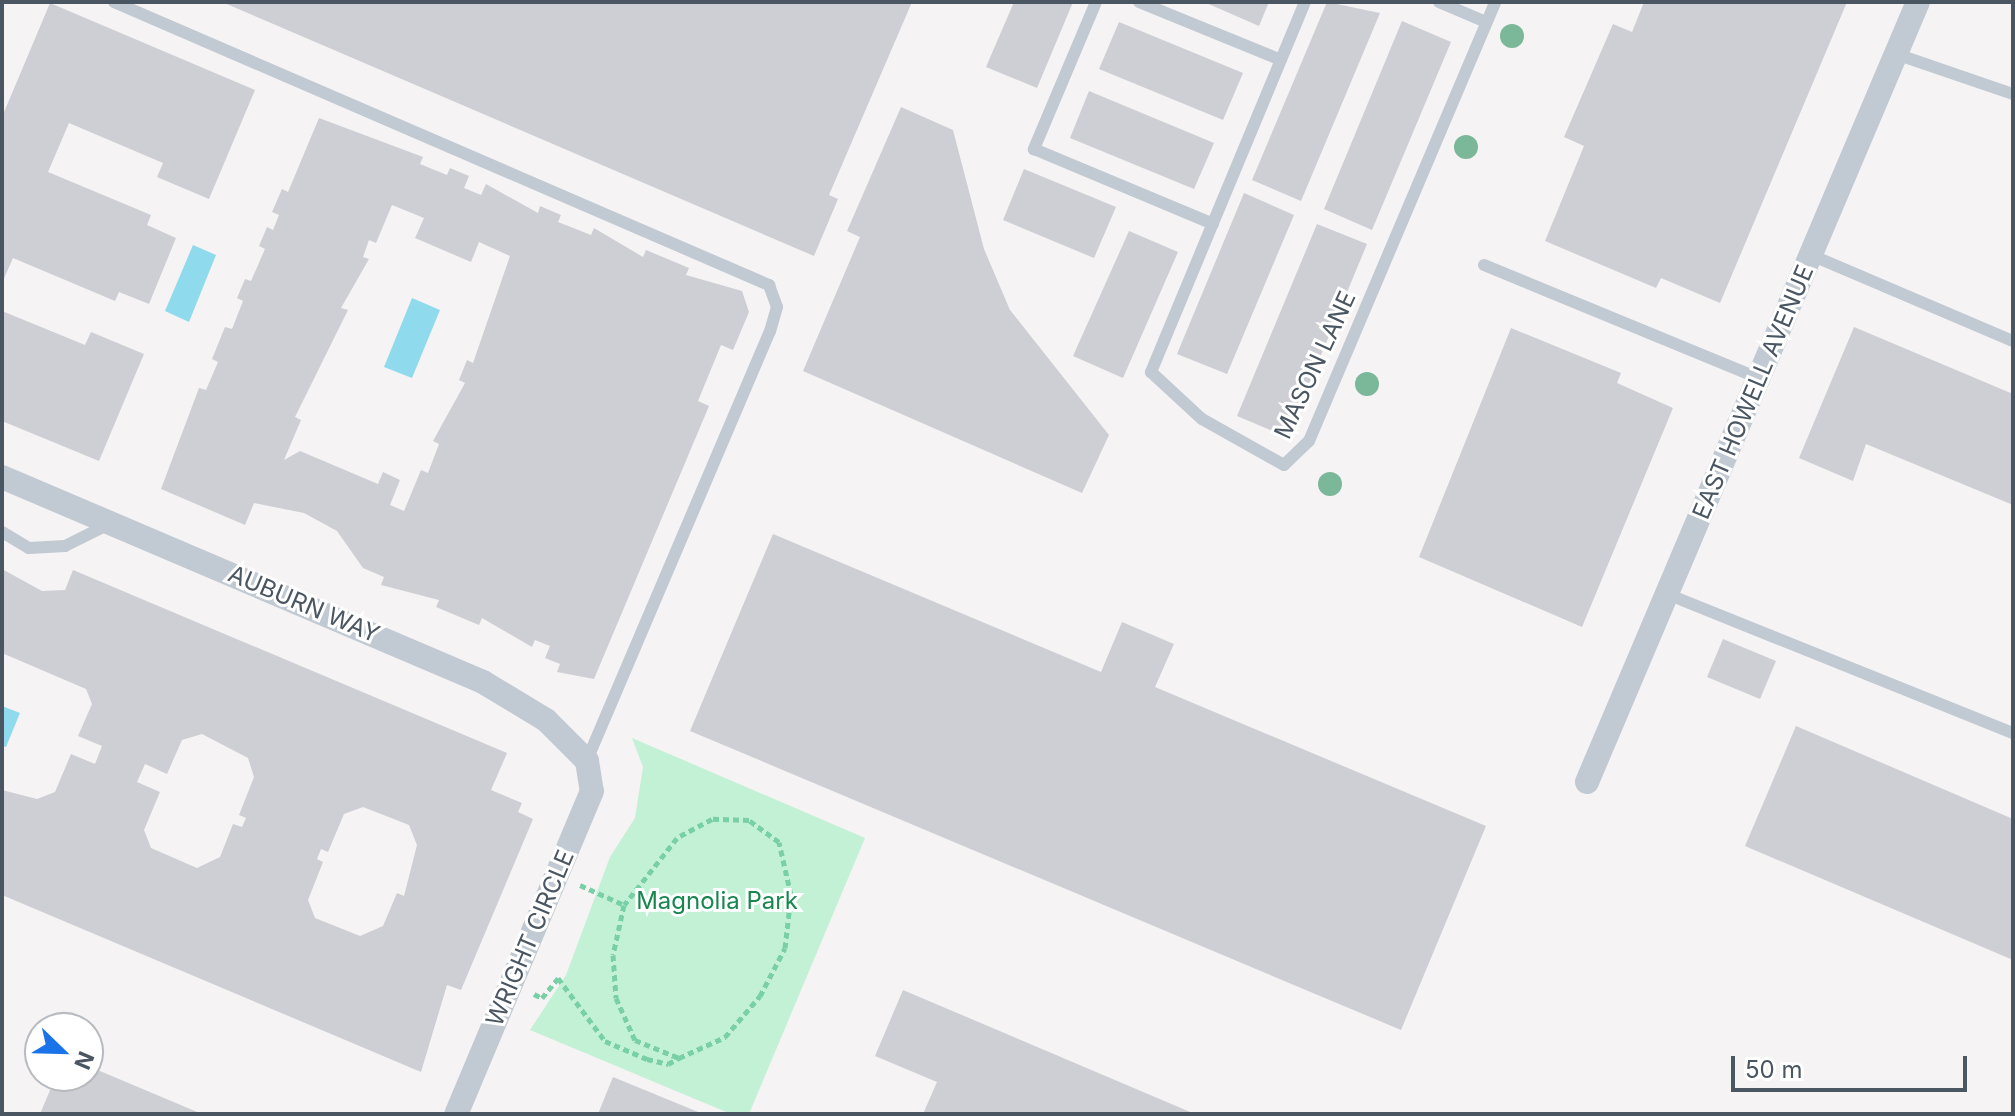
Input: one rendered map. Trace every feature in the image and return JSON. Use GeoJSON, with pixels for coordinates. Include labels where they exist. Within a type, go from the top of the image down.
{"type":"FeatureCollection","features":[{"type":"Feature","properties":{"kind":"street","name":"EAST HOWELL AVENUE"},"geometry":{"type":"LineString","coordinates":[[1587,782],[1918,2]]}},
{"type":"Feature","properties":{"kind":"street","name":"AUBURN WAY"},"geometry":{"type":"LineString","coordinates":[[2,477],[483,682],[546,720],[587,761]]}},
{"type":"Feature","properties":{"kind":"street","name":"WRIGHT CIRCLE"},"geometry":{"type":"LineString","coordinates":[[456,1114],[592,791],[587,761]]}},
{"type":"Feature","properties":{"kind":"lane"},"geometry":{"type":"LineString","coordinates":[[114,2],[769,285],[777,307],[770,331],[587,761]]}},
{"type":"Feature","properties":{"kind":"lane"},"geometry":{"type":"LineString","coordinates":[[1096,2],[1034,149],[1213,224]]}},
{"type":"Feature","properties":{"kind":"lane"},"geometry":{"type":"LineString","coordinates":[[1139,2],[1281,60]]}},
{"type":"Feature","properties":{"kind":"lane","name":"MASON LANE"},"geometry":{"type":"LineString","coordinates":[[1305,2],[1151,372],[1210,425],[1284,465],[1309,441],[1495,2]]}},
{"type":"Feature","properties":{"kind":"lane"},"geometry":{"type":"LineString","coordinates":[[1439,2],[1486,22]]}},
{"type":"Feature","properties":{"kind":"lane"},"geometry":{"type":"LineString","coordinates":[[1896,54],[2013,94]]}},
{"type":"Feature","properties":{"kind":"lane"},"geometry":{"type":"LineString","coordinates":[[1811,255],[2013,341]]}},
{"type":"Feature","properties":{"kind":"lane"},"geometry":{"type":"LineString","coordinates":[[1484,265],[1758,378]]}},
{"type":"Feature","properties":{"kind":"lane"},"geometry":{"type":"LineString","coordinates":[[2,532],[29,548],[65,546],[112,523]]}},
{"type":"Feature","properties":{"kind":"lane"},"geometry":{"type":"LineString","coordinates":[[1667,594],[2013,733]]}},
{"type":"Feature","properties":{"kind":"path"},"geometry":{"type":"LineString","coordinates":[[511,983],[542,998],[558,978],[605,1041],[658,1062],[679,1058],[725,1037],[760,996],[785,948],[791,895],[779,842],[749,820],[712,819],[677,838],[624,905],[613,955],[616,998],[635,1040],[679,1058]]}},
{"type":"Feature","properties":{"kind":"path"},"geometry":{"type":"LineString","coordinates":[[557,875],[624,905]]}},
{"type":"Feature","properties":{"kind":"green space","name":"Magnolia Park"},"geometry":{"type":"Polygon","coordinates":[[[632,738],[865,838],[749,1114],[731,1114],[530,1030],[566,975],[610,857],[635,818],[643,767],[632,738]]]}},
{"type":"Feature","properties":{"kind":"water"},"geometry":{"type":"Polygon","coordinates":[[[193,245],[216,255],[189,322],[165,311],[193,245]]]}},
{"type":"Feature","properties":{"kind":"water"},"geometry":{"type":"Polygon","coordinates":[[[412,298],[440,310],[412,378],[384,367],[412,298]]]}},
{"type":"Feature","properties":{"kind":"water"},"geometry":{"type":"Polygon","coordinates":[[[2,706],[20,713],[6,747],[2,746],[2,706]]]}},
{"type":"Feature","properties":{"kind":"building"},"geometry":{"type":"Polygon","coordinates":[[[222,2],[912,2],[829,195],[838,199],[814,256],[222,2]]]}},
{"type":"Feature","properties":{"kind":"building"},"geometry":{"type":"Polygon","coordinates":[[[1014,2],[1073,2],[1037,88],[986,67],[1014,2]]]}},
{"type":"Feature","properties":{"kind":"building"},"geometry":{"type":"Polygon","coordinates":[[[1204,2],[1269,2],[1259,26],[1204,2]]]}},
{"type":"Feature","properties":{"kind":"building"},"geometry":{"type":"Polygon","coordinates":[[[1327,2],[1380,13],[1301,201],[1252,180],[1327,2]]]}},
{"type":"Feature","properties":{"kind":"building"},"geometry":{"type":"Polygon","coordinates":[[[1644,2],[1847,2],[1720,303],[1661,278],[1656,288],[1545,241],[1584,146],[1564,137],[1613,24],[1632,32],[1644,2]]]}},
{"type":"Feature","properties":{"kind":"building"},"geometry":{"type":"Polygon","coordinates":[[[50,3],[255,90],[209,199],[157,177],[163,163],[69,123],[48,172],[151,215],[147,225],[176,238],[149,304],[119,292],[115,301],[13,258],[2,283],[2,117],[50,3]]]}},
{"type":"Feature","properties":{"kind":"building"},"geometry":{"type":"Polygon","coordinates":[[[1402,21],[1451,42],[1372,230],[1324,209],[1402,21]]]}},
{"type":"Feature","properties":{"kind":"building"},"geometry":{"type":"Polygon","coordinates":[[[1119,22],[1243,73],[1223,120],[1099,69],[1119,22]]]}},
{"type":"Feature","properties":{"kind":"building"},"geometry":{"type":"Polygon","coordinates":[[[1089,91],[1214,143],[1194,189],[1070,138],[1089,91]]]}},
{"type":"Feature","properties":{"kind":"building"},"geometry":{"type":"Polygon","coordinates":[[[901,107],[953,130],[984,249],[1010,310],[1109,435],[1082,493],[803,371],[860,237],[847,231],[901,107]]]}},
{"type":"Feature","properties":{"kind":"building"},"geometry":{"type":"Polygon","coordinates":[[[319,118],[423,157],[420,164],[447,175],[450,168],[469,176],[464,188],[481,195],[486,184],[538,213],[540,206],[561,215],[558,222],[591,235],[594,228],[643,257],[646,250],[689,268],[686,275],[742,291],[749,312],[733,350],[721,345],[698,401],[709,406],[594,679],[557,672],[560,664],[545,658],[550,646],[535,640],[532,647],[482,618],[479,625],[436,607],[439,600],[381,585],[384,577],[363,568],[337,531],[304,513],[254,503],[245,525],[161,489],[199,388],[206,390],[218,362],[212,359],[225,327],[232,329],[243,301],[237,298],[245,279],[251,281],[265,249],[259,246],[267,227],[273,230],[279,215],[272,212],[282,189],[288,192],[319,118]],[[392,205],[376,243],[369,240],[363,257],[369,259],[341,308],[348,310],[295,417],[301,420],[284,460],[300,451],[378,484],[383,472],[400,480],[390,505],[404,511],[421,470],[428,473],[439,444],[433,441],[465,383],[459,380],[467,360],[473,363],[510,256],[479,242],[471,262],[415,238],[424,218],[392,205]]]}},
{"type":"Feature","properties":{"kind":"building"},"geometry":{"type":"Polygon","coordinates":[[[1024,169],[1116,207],[1094,258],[1003,220],[1024,169]]]}},
{"type":"Feature","properties":{"kind":"building"},"geometry":{"type":"Polygon","coordinates":[[[1244,193],[1294,215],[1227,374],[1177,354],[1244,193]]]}},
{"type":"Feature","properties":{"kind":"building"},"geometry":{"type":"Polygon","coordinates":[[[1317,224],[1367,244],[1287,437],[1237,416],[1317,224]]]}},
{"type":"Feature","properties":{"kind":"building"},"geometry":{"type":"Polygon","coordinates":[[[1129,231],[1178,252],[1123,378],[1073,356],[1129,231]]]}},
{"type":"Feature","properties":{"kind":"building"},"geometry":{"type":"Polygon","coordinates":[[[2,311],[85,345],[91,332],[144,354],[99,461],[2,421],[2,311]]]}},
{"type":"Feature","properties":{"kind":"building"},"geometry":{"type":"Polygon","coordinates":[[[1854,327],[2013,394],[2013,505],[1866,444],[1853,481],[1799,458],[1854,327]]]}},
{"type":"Feature","properties":{"kind":"building"},"geometry":{"type":"Polygon","coordinates":[[[1511,328],[1621,373],[1617,383],[1673,408],[1582,627],[1419,557],[1511,328]]]}},
{"type":"Feature","properties":{"kind":"building"},"geometry":{"type":"Polygon","coordinates":[[[773,534],[1101,672],[1122,622],[1174,644],[1155,687],[1486,826],[1401,1030],[690,731],[773,534]]]}},
{"type":"Feature","properties":{"kind":"building"},"geometry":{"type":"Polygon","coordinates":[[[2,569],[42,591],[65,590],[73,570],[507,753],[491,790],[522,803],[518,812],[533,819],[461,990],[447,985],[421,1072],[2,895],[2,790],[37,799],[55,792],[71,754],[95,764],[102,746],[78,736],[92,704],[86,689],[2,653],[2,569]],[[202,734],[182,740],[167,774],[145,764],[137,782],[160,792],[144,830],[151,848],[197,868],[220,857],[233,824],[242,827],[246,818],[239,815],[254,777],[248,758],[202,734]],[[363,807],[344,814],[328,852],[321,849],[317,859],[323,862],[308,900],[315,918],[360,936],[383,926],[397,893],[404,896],[417,845],[409,825],[363,807]]]}},
{"type":"Feature","properties":{"kind":"building"},"geometry":{"type":"Polygon","coordinates":[[[1723,639],[1776,661],[1760,699],[1707,677],[1723,639]]]}},
{"type":"Feature","properties":{"kind":"building"},"geometry":{"type":"Polygon","coordinates":[[[1796,726],[2013,819],[2013,960],[1745,846],[1796,726]]]}},
{"type":"Feature","properties":{"kind":"building"},"geometry":{"type":"Polygon","coordinates":[[[903,990],[1195,1114],[923,1114],[937,1082],[875,1056],[903,990]]]}},
{"type":"Feature","properties":{"kind":"building"},"geometry":{"type":"Polygon","coordinates":[[[104,1073],[202,1114],[40,1114],[49,1092],[104,1092],[104,1073]]]}},
{"type":"Feature","properties":{"kind":"building"},"geometry":{"type":"Polygon","coordinates":[[[613,1077],[703,1114],[598,1114],[613,1077]]]}}]}
